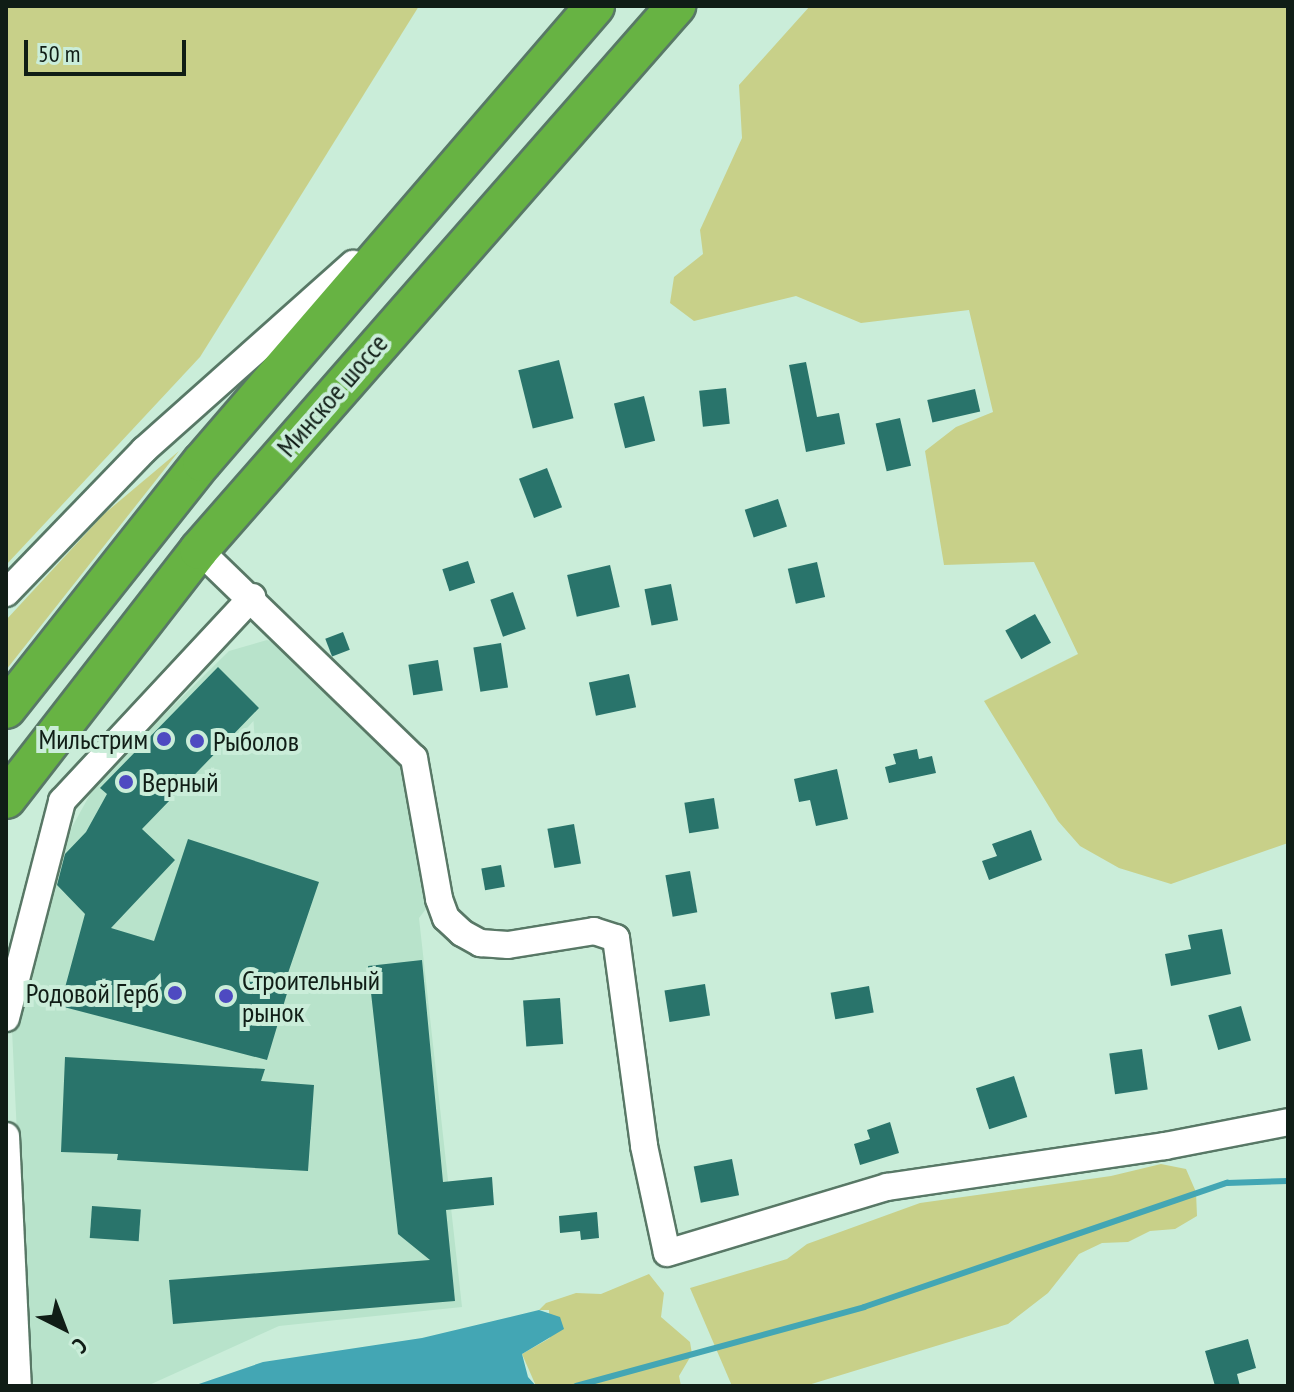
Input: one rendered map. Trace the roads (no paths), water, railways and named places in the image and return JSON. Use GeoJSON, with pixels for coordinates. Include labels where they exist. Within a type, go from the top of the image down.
{"type":"FeatureCollection","features":[{"type":"Feature","properties":{"kind":"highway","name":"Минское шоссе"},"geometry":{"type":"LineString","coordinates":[[6,709],[202,462],[432,190],[595,6]]}},
{"type":"Feature","properties":{"kind":"highway","name":"Минское шоссе"},"geometry":{"type":"LineString","coordinates":[[6,799],[199,550],[676,6]]}},
{"type":"Feature","properties":{"kind":"street"},"geometry":{"type":"LineString","coordinates":[[6,593],[144,450],[432,190]]}},
{"type":"Feature","properties":{"kind":"street"},"geometry":{"type":"LineString","coordinates":[[199,550],[252,597],[414,758],[439,899],[446,918],[462,933],[480,943],[508,945],[594,931],[616,938],[644,1146],[667,1253],[887,1187],[1150,1149],[1288,1122]]}},
{"type":"Feature","properties":{"kind":"street"},"geometry":{"type":"LineString","coordinates":[[6,1018],[62,801],[252,597]]}},
{"type":"Feature","properties":{"kind":"street"},"geometry":{"type":"LineString","coordinates":[[6,1136],[18,1386]]}},
{"type":"Feature","properties":{"kind":"water"},"geometry":{"type":"Polygon","coordinates":[[[539,1310],[560,1317],[564,1329],[522,1354],[528,1377],[536,1386],[193,1386],[263,1362],[422,1338],[539,1310]]]}},
{"type":"Feature","properties":{"kind":"waterway"},"geometry":{"type":"LineString","coordinates":[[576,1386],[864,1307],[1227,1183],[1288,1181]]}},
{"type":"Feature","properties":{"kind":"place","name":"Мильстрим"},"geometry":{"type":"Point","coordinates":[164,739]}},
{"type":"Feature","properties":{"kind":"place","name":"Рыболов"},"geometry":{"type":"Point","coordinates":[197,741]}},
{"type":"Feature","properties":{"kind":"place","name":"Верный"},"geometry":{"type":"Point","coordinates":[126,782]}},
{"type":"Feature","properties":{"kind":"place","name":"Родовой Герб"},"geometry":{"type":"Point","coordinates":[175,993]}},
{"type":"Feature","properties":{"kind":"place","name":"Строительный рынок"},"geometry":{"type":"Point","coordinates":[226,996]}}]}
